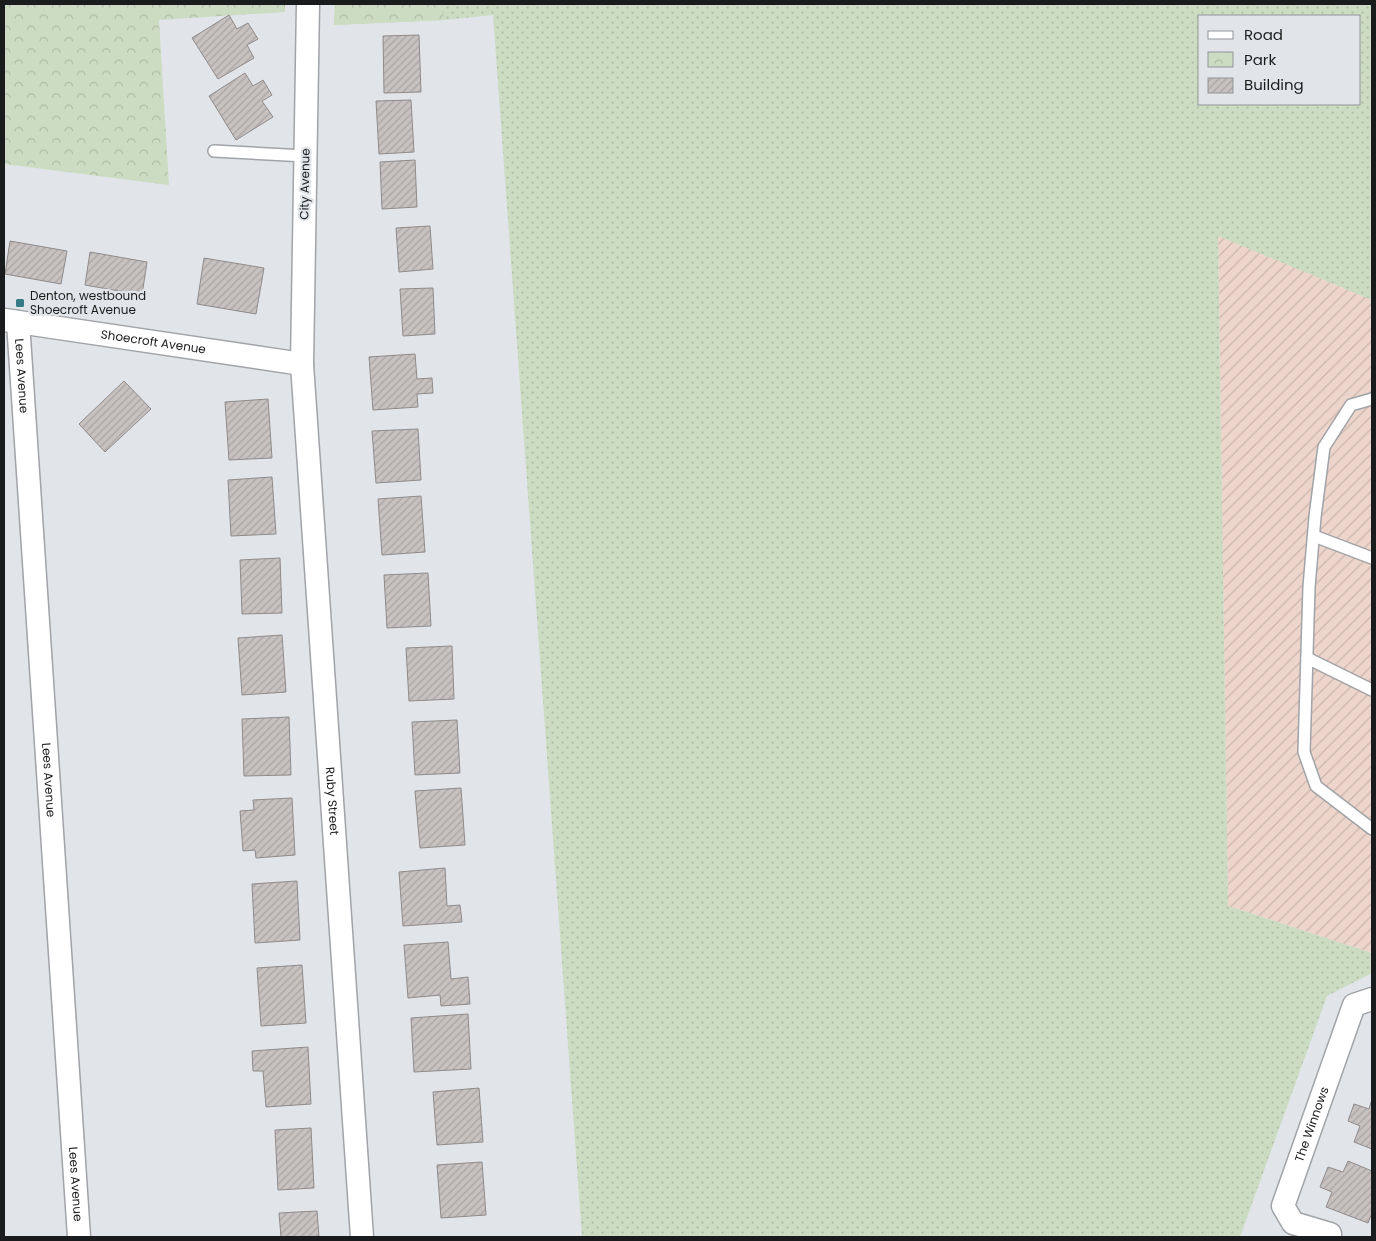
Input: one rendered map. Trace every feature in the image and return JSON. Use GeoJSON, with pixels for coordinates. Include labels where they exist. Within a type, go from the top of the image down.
{"type":"FeatureCollection","features":[{"type":"Feature","properties":{"kind":"street","name":"City Avenue"},"geometry":{"type":"LineString","coordinates":[[302,364],[308,4]]}},
{"type":"Feature","properties":{"kind":"street","name":"Shoecroft Avenue"},"geometry":{"type":"LineString","coordinates":[[11,321],[302,364]]}},
{"type":"Feature","properties":{"kind":"street","name":"Lees Avenue"},"geometry":{"type":"LineString","coordinates":[[11,321],[79,1237]]}},
{"type":"Feature","properties":{"kind":"street","name":"Ruby Street"},"geometry":{"type":"LineString","coordinates":[[302,364],[362,1237]]}},
{"type":"Feature","properties":{"kind":"street","name":"The Winnows"},"geometry":{"type":"LineString","coordinates":[[1330,1234],[1293,1223],[1283,1206],[1354,1005],[1372,999]]}},
{"type":"Feature","properties":{"kind":"lane"},"geometry":{"type":"LineString","coordinates":[[214,152],[305,156]]}},
{"type":"Feature","properties":{"kind":"lane"},"geometry":{"type":"LineString","coordinates":[[1372,399],[1352,405],[1324,447],[1309,587],[1304,752],[1316,786],[1372,830]]}},
{"type":"Feature","properties":{"kind":"lane"},"geometry":{"type":"LineString","coordinates":[[1314,536],[1372,558]]}},
{"type":"Feature","properties":{"kind":"lane"},"geometry":{"type":"LineString","coordinates":[[1307,658],[1372,690]]}},
{"type":"Feature","properties":{"kind":"shaded area"},"geometry":{"type":"Polygon","coordinates":[[[1218,235],[1372,300],[1372,953],[1228,906],[1218,235]]]}},
{"type":"Feature","properties":{"kind":"green space"},"geometry":{"type":"Polygon","coordinates":[[[4,4],[285,4],[285,12],[159,20],[169,185],[4,164],[4,4]]]}},
{"type":"Feature","properties":{"kind":"green space"},"geometry":{"type":"Polygon","coordinates":[[[335,4],[1372,4],[1372,300],[1218,236],[1228,906],[1372,953],[1372,973],[1327,996],[1240,1237],[582,1237],[493,15],[445,20],[334,25],[335,4]]]}},
{"type":"Feature","properties":{"kind":"green space"},"geometry":{"type":"Polygon","coordinates":[[[335,4],[440,4],[445,20],[334,25],[335,4]]]}},
{"type":"Feature","properties":{"kind":"building"},"geometry":{"type":"Polygon","coordinates":[[[229,15],[237,29],[248,23],[258,39],[247,45],[254,58],[218,79],[192,38],[229,15]]]}},
{"type":"Feature","properties":{"kind":"building"},"geometry":{"type":"Polygon","coordinates":[[[419,35],[421,92],[384,93],[383,36],[419,35]]]}},
{"type":"Feature","properties":{"kind":"building"},"geometry":{"type":"Polygon","coordinates":[[[245,73],[253,86],[263,80],[272,95],[262,101],[273,117],[236,140],[209,96],[245,73]]]}},
{"type":"Feature","properties":{"kind":"building"},"geometry":{"type":"Polygon","coordinates":[[[411,100],[414,152],[379,154],[376,101],[411,100]]]}},
{"type":"Feature","properties":{"kind":"building"},"geometry":{"type":"Polygon","coordinates":[[[415,160],[417,207],[382,209],[380,162],[415,160]]]}},
{"type":"Feature","properties":{"kind":"building"},"geometry":{"type":"Polygon","coordinates":[[[430,226],[433,269],[399,272],[396,228],[430,226]]]}},
{"type":"Feature","properties":{"kind":"building"},"geometry":{"type":"Polygon","coordinates":[[[10,241],[67,251],[61,284],[5,274],[10,241]]]}},
{"type":"Feature","properties":{"kind":"building"},"geometry":{"type":"Polygon","coordinates":[[[90,252],[147,262],[142,295],[85,285],[90,252]]]}},
{"type":"Feature","properties":{"kind":"building"},"geometry":{"type":"Polygon","coordinates":[[[204,258],[264,268],[256,314],[197,304],[204,258]]]}},
{"type":"Feature","properties":{"kind":"building"},"geometry":{"type":"Polygon","coordinates":[[[433,288],[435,334],[403,336],[400,289],[433,288]]]}},
{"type":"Feature","properties":{"kind":"building"},"geometry":{"type":"Polygon","coordinates":[[[415,354],[417,379],[432,378],[433,393],[417,394],[418,407],[373,410],[369,357],[415,354]]]}},
{"type":"Feature","properties":{"kind":"building"},"geometry":{"type":"Polygon","coordinates":[[[124,381],[151,409],[105,452],[79,424],[124,381]]]}},
{"type":"Feature","properties":{"kind":"building"},"geometry":{"type":"Polygon","coordinates":[[[268,399],[272,458],[229,460],[225,402],[268,399]]]}},
{"type":"Feature","properties":{"kind":"building"},"geometry":{"type":"Polygon","coordinates":[[[418,429],[421,480],[376,483],[372,431],[418,429]]]}},
{"type":"Feature","properties":{"kind":"building"},"geometry":{"type":"Polygon","coordinates":[[[272,477],[276,534],[231,536],[228,480],[272,477]]]}},
{"type":"Feature","properties":{"kind":"building"},"geometry":{"type":"Polygon","coordinates":[[[421,496],[425,552],[382,555],[378,499],[421,496]]]}},
{"type":"Feature","properties":{"kind":"building"},"geometry":{"type":"Polygon","coordinates":[[[280,558],[282,613],[242,614],[240,560],[280,558]]]}},
{"type":"Feature","properties":{"kind":"building"},"geometry":{"type":"Polygon","coordinates":[[[428,573],[431,626],[387,628],[384,575],[428,573]]]}},
{"type":"Feature","properties":{"kind":"building"},"geometry":{"type":"Polygon","coordinates":[[[282,635],[286,692],[242,695],[238,638],[282,635]]]}},
{"type":"Feature","properties":{"kind":"building"},"geometry":{"type":"Polygon","coordinates":[[[452,646],[454,699],[409,701],[406,648],[452,646]]]}},
{"type":"Feature","properties":{"kind":"building"},"geometry":{"type":"Polygon","coordinates":[[[289,717],[291,775],[244,776],[242,719],[289,717]]]}},
{"type":"Feature","properties":{"kind":"building"},"geometry":{"type":"Polygon","coordinates":[[[457,720],[460,773],[415,775],[412,722],[457,720]]]}},
{"type":"Feature","properties":{"kind":"building"},"geometry":{"type":"Polygon","coordinates":[[[461,788],[465,845],[420,848],[415,791],[461,788]]]}},
{"type":"Feature","properties":{"kind":"building"},"geometry":{"type":"Polygon","coordinates":[[[292,798],[295,855],[256,858],[255,850],[243,851],[240,811],[254,810],[253,800],[292,798]]]}},
{"type":"Feature","properties":{"kind":"building"},"geometry":{"type":"Polygon","coordinates":[[[445,868],[447,906],[460,905],[462,922],[403,926],[399,872],[445,868]]]}},
{"type":"Feature","properties":{"kind":"building"},"geometry":{"type":"Polygon","coordinates":[[[297,881],[300,940],[255,943],[252,884],[297,881]]]}},
{"type":"Feature","properties":{"kind":"building"},"geometry":{"type":"Polygon","coordinates":[[[448,942],[451,979],[468,977],[470,1004],[441,1006],[440,995],[408,998],[404,945],[448,942]]]}},
{"type":"Feature","properties":{"kind":"building"},"geometry":{"type":"Polygon","coordinates":[[[302,965],[306,1023],[261,1026],[257,968],[302,965]]]}},
{"type":"Feature","properties":{"kind":"building"},"geometry":{"type":"Polygon","coordinates":[[[468,1014],[471,1069],[414,1072],[411,1018],[468,1014]]]}},
{"type":"Feature","properties":{"kind":"building"},"geometry":{"type":"Polygon","coordinates":[[[308,1047],[311,1104],[266,1107],[263,1071],[253,1071],[252,1051],[308,1047]]]}},
{"type":"Feature","properties":{"kind":"building"},"geometry":{"type":"Polygon","coordinates":[[[479,1088],[483,1142],[437,1145],[433,1092],[479,1088]]]}},
{"type":"Feature","properties":{"kind":"building"},"geometry":{"type":"Polygon","coordinates":[[[1372,1099],[1372,1149],[1354,1142],[1360,1126],[1348,1121],[1354,1104],[1369,1109],[1372,1099]]]}},
{"type":"Feature","properties":{"kind":"building"},"geometry":{"type":"Polygon","coordinates":[[[311,1128],[314,1188],[278,1190],[275,1130],[311,1128]]]}},
{"type":"Feature","properties":{"kind":"building"},"geometry":{"type":"Polygon","coordinates":[[[1348,1161],[1372,1171],[1372,1213],[1368,1223],[1326,1207],[1332,1192],[1320,1187],[1328,1167],[1343,1172],[1348,1161]]]}},
{"type":"Feature","properties":{"kind":"building"},"geometry":{"type":"Polygon","coordinates":[[[482,1162],[486,1215],[441,1218],[437,1165],[482,1162]]]}},
{"type":"Feature","properties":{"kind":"building"},"geometry":{"type":"Polygon","coordinates":[[[317,1211],[319,1237],[281,1237],[279,1213],[317,1211]]]}},
{"type":"Feature","properties":{"kind":"place","name":"Denton, westbound Shoecroft Avenue"},"geometry":{"type":"Point","coordinates":[20,303]}}]}
